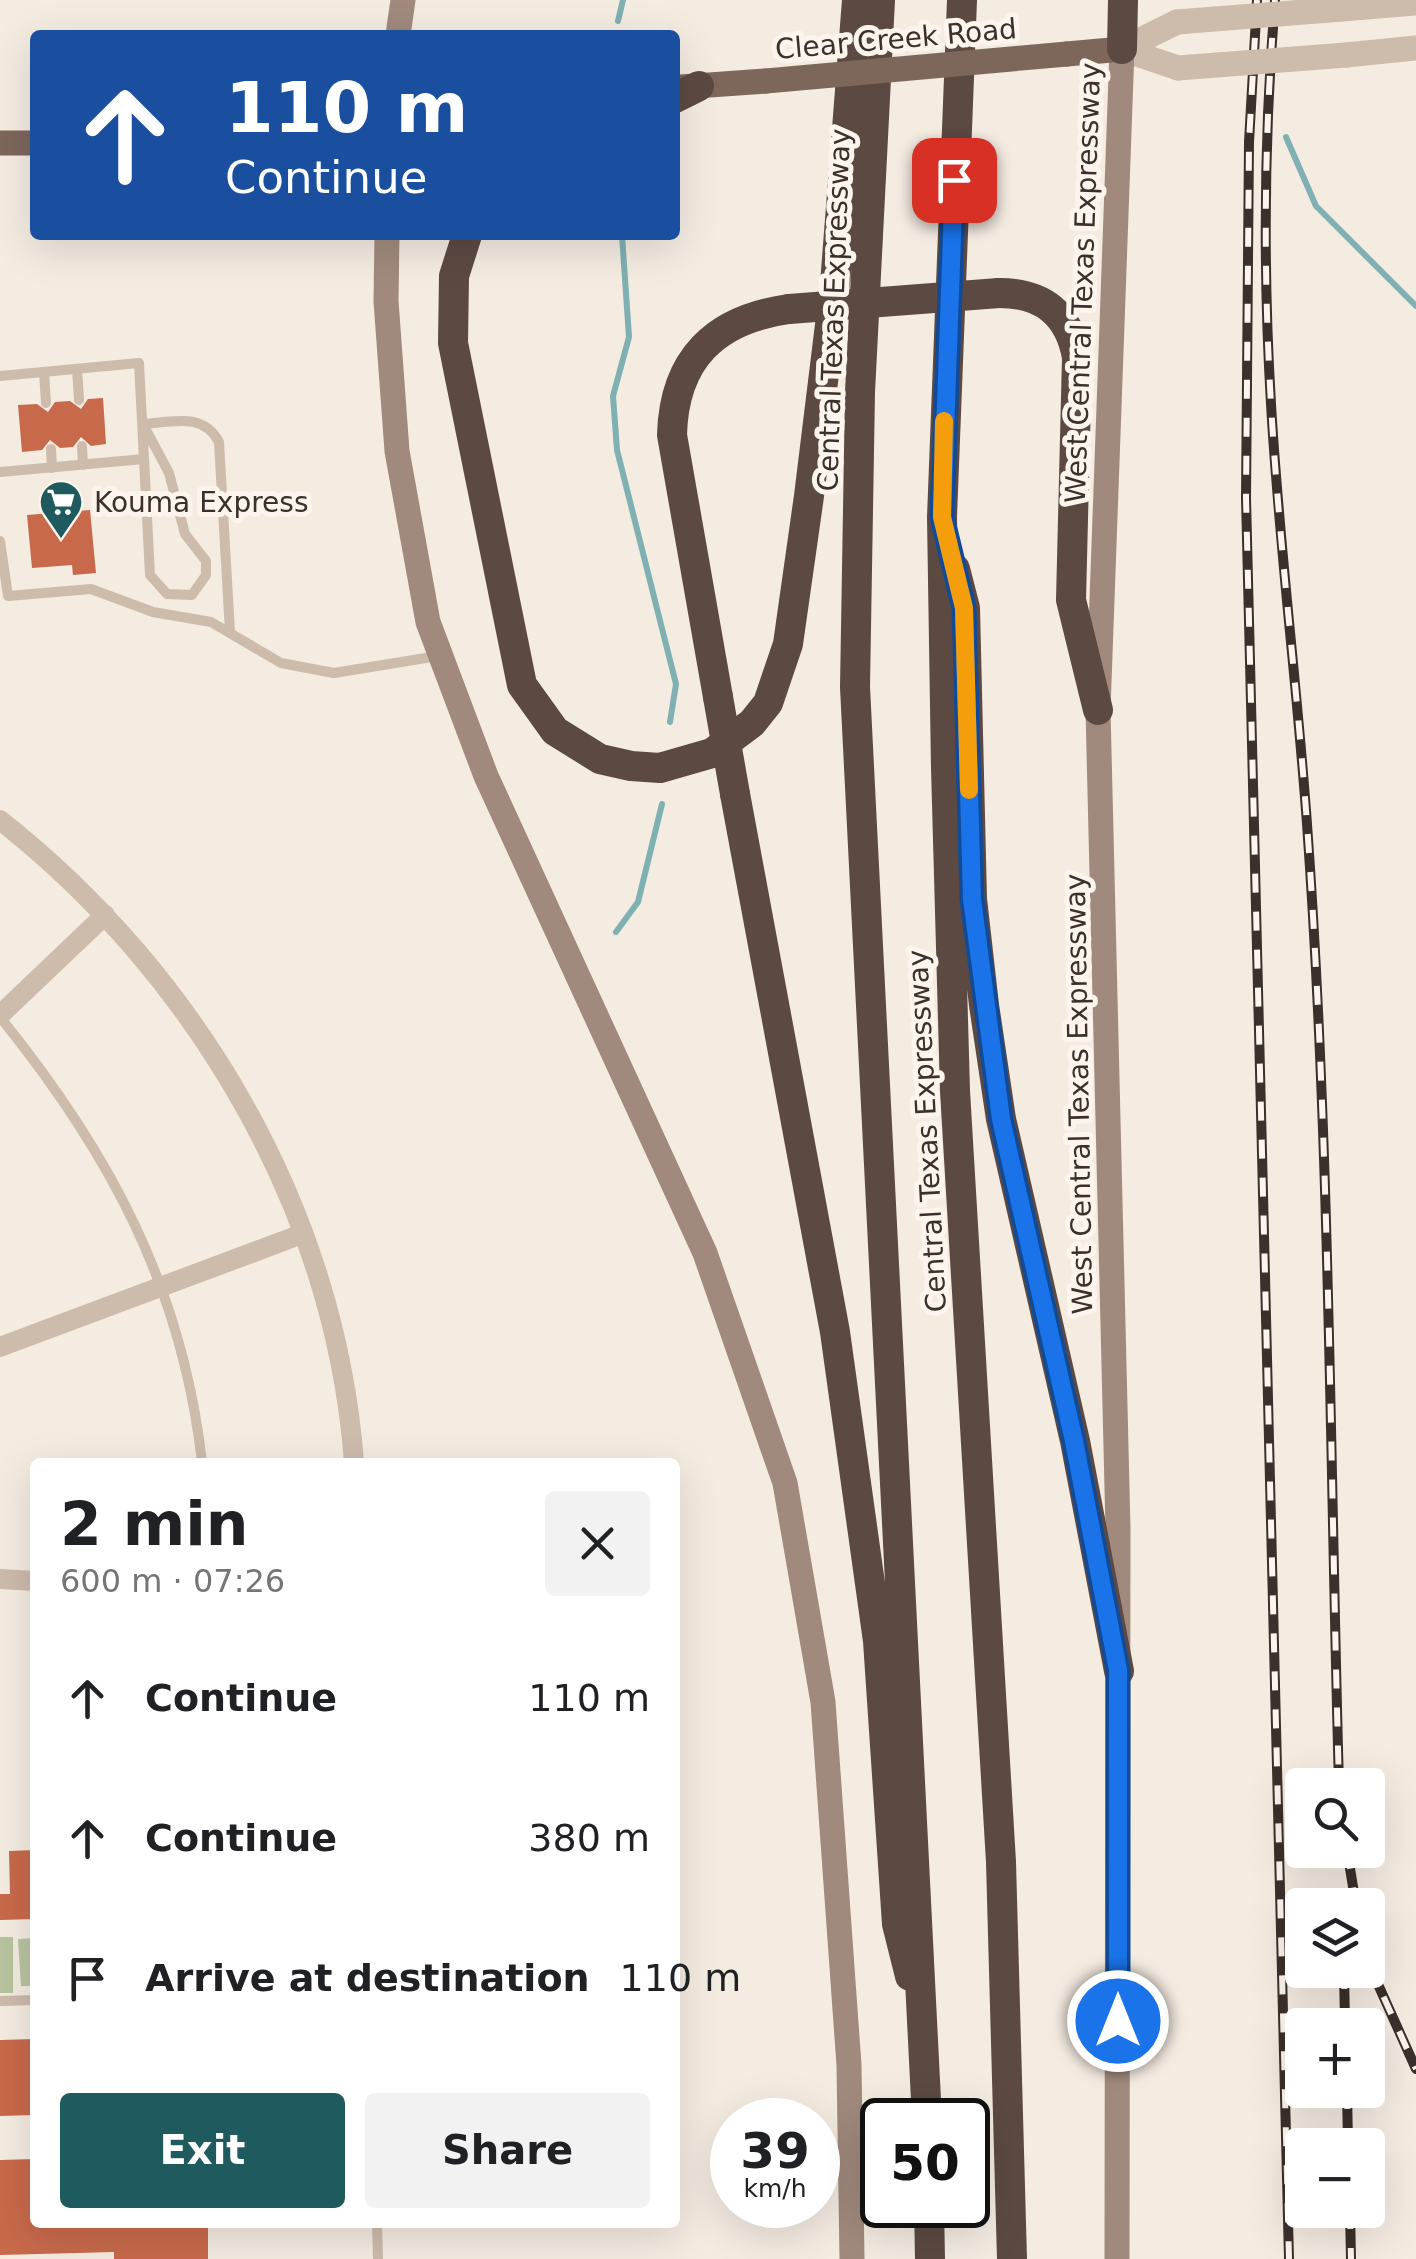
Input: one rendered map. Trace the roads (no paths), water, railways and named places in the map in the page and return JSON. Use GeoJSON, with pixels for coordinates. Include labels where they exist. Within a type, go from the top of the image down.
{"type":"FeatureCollection","features":[{"type":"Feature","properties":{"kind":"highway"},"geometry":{"type":"LineString","coordinates":[[465,240],[454,276],[452,343],[522,685],[556,731],[600,759],[660,768],[712,753],[752,723],[768,703],[788,644],[835,284],[857,0]]}},
{"type":"Feature","properties":{"kind":"highway","name":"Central Texas Expressway"},"geometry":{"type":"LineString","coordinates":[[880,0],[860,392],[855,687],[860,864],[927,2098]]}},
{"type":"Feature","properties":{"kind":"highway","name":"Central Texas Expressway"},"geometry":{"type":"LineString","coordinates":[[962,0],[942,517],[955,1091],[1001,1862],[1012,2259]]}},
{"type":"Feature","properties":{"kind":"highway"},"geometry":{"type":"LineString","coordinates":[[1122,48],[1123,0]]}},
{"type":"Feature","properties":{"kind":"highway"},"geometry":{"type":"LineString","coordinates":[[926,2042],[896,1924],[878,1641],[835,1332],[674,448],[673,408],[680,380],[694,356],[738,321],[789,310],[999,294],[1036,297],[1064,320],[1077,357],[1071,600],[1098,710]]}},
{"type":"Feature","properties":{"kind":"highway"},"geometry":{"type":"LineString","coordinates":[[942,517],[964,608],[972,899],[1001,1119],[1074,1441],[1118,1670]]}},
{"type":"Feature","properties":{"kind":"highway"},"geometry":{"type":"LineString","coordinates":[[929,2228],[930,2259]]}},
{"type":"Feature","properties":{"kind":"main road"},"geometry":{"type":"LineString","coordinates":[[399,30],[402,0]]}},
{"type":"Feature","properties":{"kind":"main road","name":"Clear Creek Road"},"geometry":{"type":"LineString","coordinates":[[683,90],[1122,48]]}},
{"type":"Feature","properties":{"kind":"main road","name":"West Central Texas Expressway"},"geometry":{"type":"LineString","coordinates":[[1117,2259],[1118,1670],[1108,983],[1098,710],[1122,48]]}},
{"type":"Feature","properties":{"kind":"main road"},"geometry":{"type":"LineString","coordinates":[[0,143],[30,143]]}},
{"type":"Feature","properties":{"kind":"main road"},"geometry":{"type":"LineString","coordinates":[[387,240],[386,301],[397,451],[428,622],[486,776],[705,1253],[786,1483],[823,1702],[849,2065],[852,2259]]}},
{"type":"Feature","properties":{"kind":"street"},"geometry":{"type":"LineString","coordinates":[[1122,48],[1177,22],[1416,3]]}},
{"type":"Feature","properties":{"kind":"street"},"geometry":{"type":"LineString","coordinates":[[1122,48],[1178,68],[1416,48]]}},
{"type":"Feature","properties":{"kind":"street"},"geometry":{"type":"LineString","coordinates":[[0,820],[106,915],[165,984],[233,1084],[262,1138],[302,1234],[339,1355],[353,1458]]}},
{"type":"Feature","properties":{"kind":"street"},"geometry":{"type":"LineString","coordinates":[[0,1016],[106,915]]}},
{"type":"Feature","properties":{"kind":"street"},"geometry":{"type":"LineString","coordinates":[[0,1347],[302,1234]]}},
{"type":"Feature","properties":{"kind":"street"},"geometry":{"type":"LineString","coordinates":[[0,1579],[30,1581]]}},
{"type":"Feature","properties":{"kind":"lane"},"geometry":{"type":"LineString","coordinates":[[0,376],[139,363],[150,575],[167,594],[192,595],[206,576],[206,561],[186,534],[169,474],[143,424]]}},
{"type":"Feature","properties":{"kind":"lane"},"geometry":{"type":"LineString","coordinates":[[77,369],[79,400]]}},
{"type":"Feature","properties":{"kind":"lane"},"geometry":{"type":"LineString","coordinates":[[44,372],[46,403]]}},
{"type":"Feature","properties":{"kind":"lane"},"geometry":{"type":"LineString","coordinates":[[143,424],[201,421],[220,442],[230,632]]}},
{"type":"Feature","properties":{"kind":"lane"},"geometry":{"type":"LineString","coordinates":[[82,446],[83,465]]}},
{"type":"Feature","properties":{"kind":"lane"},"geometry":{"type":"LineString","coordinates":[[50,449],[52,468]]}},
{"type":"Feature","properties":{"kind":"lane"},"geometry":{"type":"LineString","coordinates":[[0,472],[144,459]]}},
{"type":"Feature","properties":{"kind":"lane"},"geometry":{"type":"LineString","coordinates":[[0,542],[8,596],[91,589],[153,612],[211,622],[281,663],[334,672],[440,656]]}},
{"type":"Feature","properties":{"kind":"lane"},"geometry":{"type":"LineString","coordinates":[[0,1016],[79,1121],[110,1170],[164,1286],[197,1419],[202,1458]]}},
{"type":"Feature","properties":{"kind":"lane"},"geometry":{"type":"LineString","coordinates":[[0,2001],[30,2000]]}},
{"type":"Feature","properties":{"kind":"lane"},"geometry":{"type":"LineString","coordinates":[[378,2228],[378,2259]]}},
{"type":"Feature","properties":{"kind":"waterway"},"geometry":{"type":"LineString","coordinates":[[618,21],[623,0]]}},
{"type":"Feature","properties":{"kind":"waterway"},"geometry":{"type":"LineString","coordinates":[[1286,137],[1316,206],[1416,306]]}},
{"type":"Feature","properties":{"kind":"waterway"},"geometry":{"type":"LineString","coordinates":[[622,240],[629,337],[613,396],[617,450],[676,684],[670,722]]}},
{"type":"Feature","properties":{"kind":"waterway"},"geometry":{"type":"LineString","coordinates":[[616,932],[638,902],[662,804]]}},
{"type":"Feature","properties":{"kind":"railway"},"geometry":{"type":"LineString","coordinates":[[1257,0],[1249,142],[1246,498],[1289,2259]]}},
{"type":"Feature","properties":{"kind":"railway"},"geometry":{"type":"LineString","coordinates":[[1275,0],[1267,151],[1268,354],[1315,944],[1325,1184],[1339,1768]]}},
{"type":"Feature","properties":{"kind":"railway"},"geometry":{"type":"LineString","coordinates":[[1350,1868],[1353,1888]]}},
{"type":"Feature","properties":{"kind":"railway"},"geometry":{"type":"LineString","coordinates":[[1344,1988],[1345,2008]]}},
{"type":"Feature","properties":{"kind":"railway"},"geometry":{"type":"LineString","coordinates":[[1380,1988],[1416,2069]]}},
{"type":"Feature","properties":{"kind":"railway"},"geometry":{"type":"LineString","coordinates":[[1347,2108],[1348,2128]]}},
{"type":"Feature","properties":{"kind":"railway"},"geometry":{"type":"LineString","coordinates":[[1350,2228],[1351,2259]]}},
{"type":"Feature","properties":{"kind":"place","name":"Kouma Express"},"geometry":{"type":"Point","coordinates":[61,540]}}]}
